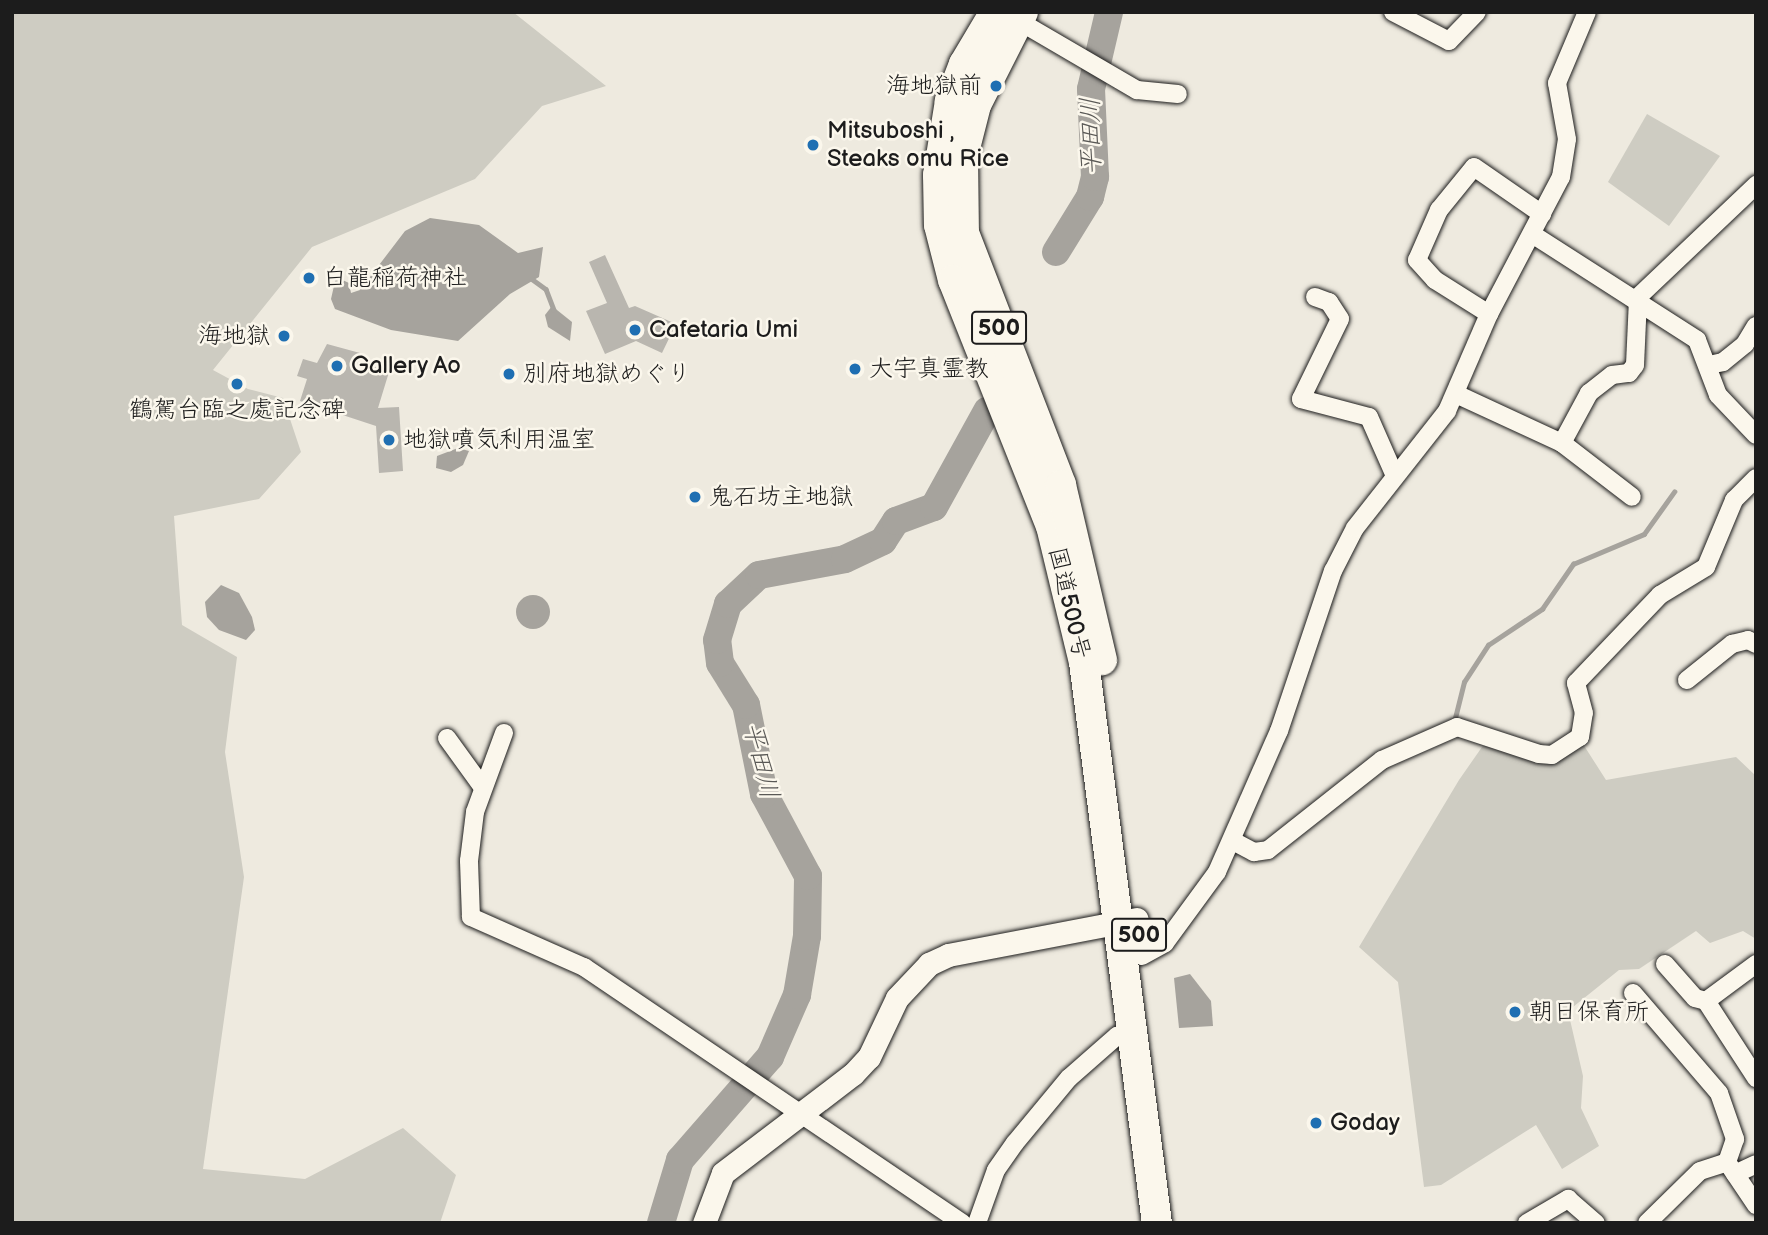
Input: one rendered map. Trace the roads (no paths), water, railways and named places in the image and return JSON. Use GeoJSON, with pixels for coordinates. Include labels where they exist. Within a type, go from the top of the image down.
{"type":"FeatureCollection","features":[{"type":"Feature","properties":{"kind":"highway","name":"国道500号"},"geometry":{"type":"LineString","coordinates":[[1010,14],[968,55],[950,101],[938,175],[944,252],[1051,526],[1084,662],[1127,923],[1142,956],[1177,1223]]}},
{"type":"Feature","properties":{"kind":"highway","name":"国道500号"},"geometry":{"type":"LineString","coordinates":[[1010,14],[989,70],[963,156],[964,233],[1049,452],[1083,568],[1100,647],[1127,923],[1132,1030],[1157,1223]]}},
{"type":"Feature","properties":{"kind":"street"},"geometry":{"type":"LineString","coordinates":[[950,101],[957,58],[978,12]]}},
{"type":"Feature","properties":{"kind":"street"},"geometry":{"type":"LineString","coordinates":[[1393,12],[1449,41],[1477,12]]}},
{"type":"Feature","properties":{"kind":"street"},"geometry":{"type":"LineString","coordinates":[[1142,956],[1165,943],[1185,919],[1233,841],[1279,730],[1333,571],[1355,528],[1456,394],[1489,314],[1561,177],[1567,139],[1557,83],[1587,12]]}},
{"type":"Feature","properties":{"kind":"street"},"geometry":{"type":"LineString","coordinates":[[1010,14],[1137,90],[1178,94]]}},
{"type":"Feature","properties":{"kind":"street"},"geometry":{"type":"LineString","coordinates":[[1489,314],[1435,279],[1416,260],[1438,210],[1474,167],[1542,214]]}},
{"type":"Feature","properties":{"kind":"street"},"geometry":{"type":"LineString","coordinates":[[1562,443],[1589,393],[1612,375],[1629,373],[1635,365],[1637,299],[1756,185]]}},
{"type":"Feature","properties":{"kind":"street"},"geometry":{"type":"LineString","coordinates":[[1532,234],[1697,340],[1709,365],[1718,396],[1756,435]]}},
{"type":"Feature","properties":{"kind":"street"},"geometry":{"type":"LineString","coordinates":[[1315,297],[1329,302],[1340,319],[1301,400],[1369,417],[1395,476]]}},
{"type":"Feature","properties":{"kind":"street"},"geometry":{"type":"LineString","coordinates":[[1709,365],[1723,362],[1745,344],[1756,326]]}},
{"type":"Feature","properties":{"kind":"street"},"geometry":{"type":"LineString","coordinates":[[1456,394],[1562,443],[1632,497]]}},
{"type":"Feature","properties":{"kind":"street"},"geometry":{"type":"LineString","coordinates":[[1233,841],[1254,852],[1268,850],[1382,760],[1457,727],[1539,754],[1552,755],[1580,737],[1584,713],[1576,683],[1660,595],[1706,567],[1734,500],[1743,485],[1756,478]]}},
{"type":"Feature","properties":{"kind":"street"},"geometry":{"type":"LineString","coordinates":[[1687,680],[1732,644],[1756,644]]}},
{"type":"Feature","properties":{"kind":"street"},"geometry":{"type":"LineString","coordinates":[[504,733],[481,785],[469,861],[471,917],[584,967],[797,1114],[962,1223]]}},
{"type":"Feature","properties":{"kind":"street"},"geometry":{"type":"LineString","coordinates":[[447,738],[481,785]]}},
{"type":"Feature","properties":{"kind":"street"},"geometry":{"type":"LineString","coordinates":[[704,1223],[723,1173],[869,1057],[897,998],[929,964],[1027,939],[1127,923]]}},
{"type":"Feature","properties":{"kind":"street"},"geometry":{"type":"LineString","coordinates":[[1664,964],[1695,998],[1706,1000],[1756,964]]}},
{"type":"Feature","properties":{"kind":"street"},"geometry":{"type":"LineString","coordinates":[[1633,993],[1719,1093],[1735,1139],[1731,1168],[1756,1205]]}},
{"type":"Feature","properties":{"kind":"street"},"geometry":{"type":"LineString","coordinates":[[1706,1000],[1756,1078]]}},
{"type":"Feature","properties":{"kind":"street"},"geometry":{"type":"LineString","coordinates":[[977,1223],[996,1170],[1015,1143],[1069,1078],[1117,1036],[1132,1030]]}},
{"type":"Feature","properties":{"kind":"street"},"geometry":{"type":"LineString","coordinates":[[1647,1223],[1666,1217],[1700,1171],[1756,1164]]}},
{"type":"Feature","properties":{"kind":"street"},"geometry":{"type":"LineString","coordinates":[[1527,1223],[1568,1199],[1596,1223]]}},
{"type":"Feature","properties":{"kind":"waterway","name":"平田川"},"geometry":{"type":"LineString","coordinates":[[1056,252],[1090,197],[1095,177],[1091,89],[1109,12]]}},
{"type":"Feature","properties":{"kind":"waterway"},"geometry":{"type":"LineString","coordinates":[[532,279],[546,289],[554,310]]}},
{"type":"Feature","properties":{"kind":"waterway","name":"平田川"},"geometry":{"type":"LineString","coordinates":[[661,1223],[680,1160],[770,1057],[797,995],[807,936],[808,876],[764,794],[746,705],[720,663],[717,640],[728,604],[759,575],[845,559],[883,541],[896,521],[934,507],[987,411]]}},
{"type":"Feature","properties":{"kind":"waterway"},"geometry":{"type":"LineString","coordinates":[[1454,722],[1464,682],[1488,645],[1542,609],[1573,564],[1644,534],[1674,492]]}},
{"type":"Feature","properties":{"kind":"place","name":"海地獄前"},"geometry":{"type":"Point","coordinates":[996,86]}},
{"type":"Feature","properties":{"kind":"place","name":"Mitsuboshi , Steaks omu Rice"},"geometry":{"type":"Point","coordinates":[813,145]}},
{"type":"Feature","properties":{"kind":"place","name":"白龍稲荷神社"},"geometry":{"type":"Point","coordinates":[309,278]}},
{"type":"Feature","properties":{"kind":"place","name":"Cafetaria Umi"},"geometry":{"type":"Point","coordinates":[635,330]}},
{"type":"Feature","properties":{"kind":"place","name":"海地獄"},"geometry":{"type":"Point","coordinates":[284,336]}},
{"type":"Feature","properties":{"kind":"place","name":"Gallery Ao"},"geometry":{"type":"Point","coordinates":[337,366]}},
{"type":"Feature","properties":{"kind":"place","name":"大宇真霊教"},"geometry":{"type":"Point","coordinates":[855,369]}},
{"type":"Feature","properties":{"kind":"place","name":"別府地獄めぐり"},"geometry":{"type":"Point","coordinates":[509,374]}},
{"type":"Feature","properties":{"kind":"place","name":"鶴駕台臨之處記念碑"},"geometry":{"type":"Point","coordinates":[237,384]}},
{"type":"Feature","properties":{"kind":"place","name":"地獄噴気利用温室"},"geometry":{"type":"Point","coordinates":[389,440]}},
{"type":"Feature","properties":{"kind":"place","name":"鬼石坊主地獄"},"geometry":{"type":"Point","coordinates":[695,497]}},
{"type":"Feature","properties":{"kind":"place","name":"朝日保育所"},"geometry":{"type":"Point","coordinates":[1515,1012]}},
{"type":"Feature","properties":{"kind":"place","name":"Goday"},"geometry":{"type":"Point","coordinates":[1316,1123]}}]}
